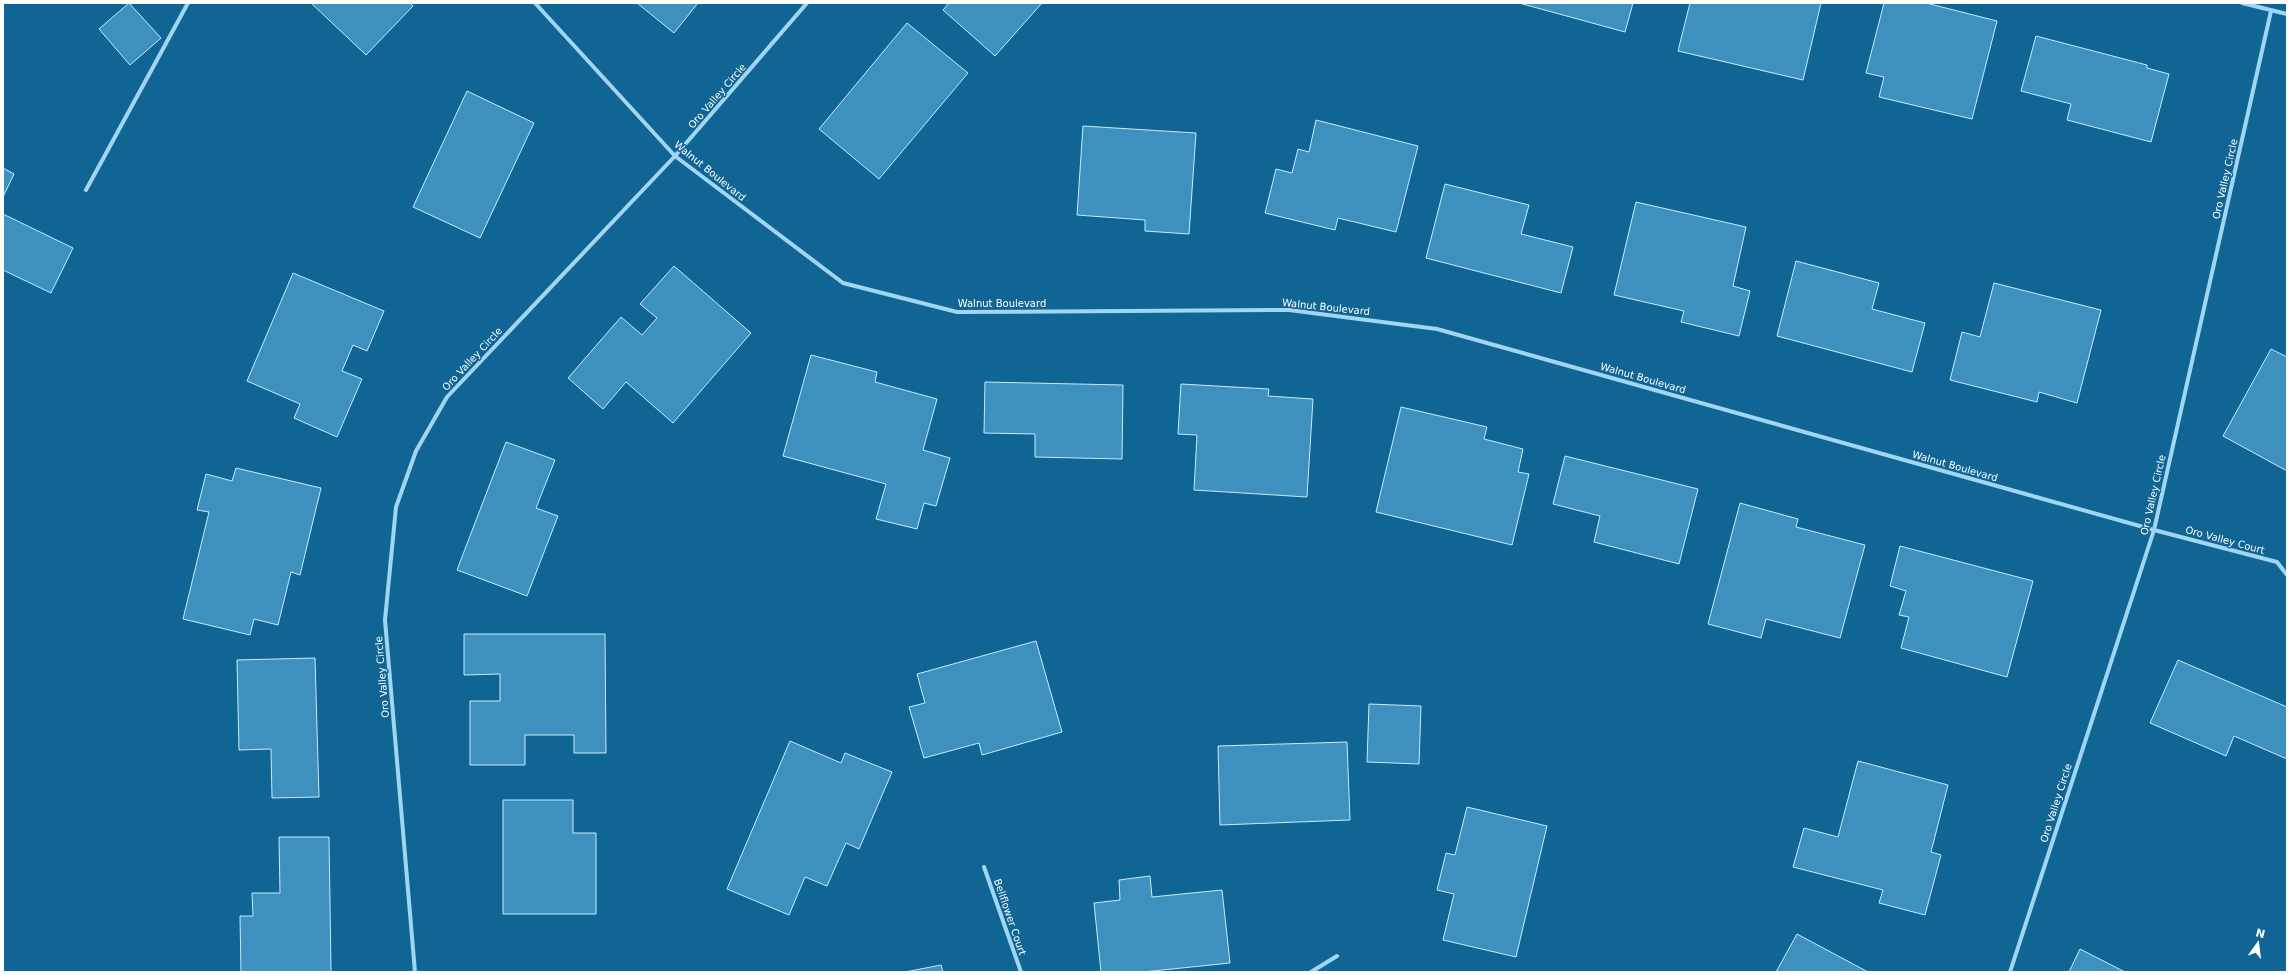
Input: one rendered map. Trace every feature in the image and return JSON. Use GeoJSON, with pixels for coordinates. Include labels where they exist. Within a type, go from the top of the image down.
{"type":"FeatureCollection","features":[{"type":"Feature","properties":{"kind":"street"},"geometry":{"type":"LineString","coordinates":[[86,190],[188,3]]}},
{"type":"Feature","properties":{"kind":"street","name":"Walnut Boulevard"},"geometry":{"type":"LineString","coordinates":[[535,3],[675,156],[843,283],[957,312],[1289,310],[1437,329],[2154,530]]}},
{"type":"Feature","properties":{"kind":"street","name":"Oro Valley Circle"},"geometry":{"type":"LineString","coordinates":[[415,972],[385,620],[396,507],[416,451],[448,397],[675,156],[807,3]]}},
{"type":"Feature","properties":{"kind":"street"},"geometry":{"type":"LineString","coordinates":[[2242,3],[2287,14]]}},
{"type":"Feature","properties":{"kind":"street","name":"Oro Valley Circle"},"geometry":{"type":"LineString","coordinates":[[2010,972],[2154,530],[2271,11]]}},
{"type":"Feature","properties":{"kind":"street","name":"Oro Valley Court"},"geometry":{"type":"LineString","coordinates":[[2154,530],[2277,562],[2287,575]]}},
{"type":"Feature","properties":{"kind":"street","name":"Bellflower Court"},"geometry":{"type":"LineString","coordinates":[[984,867],[1021,972]]}},
{"type":"Feature","properties":{"kind":"street"},"geometry":{"type":"LineString","coordinates":[[1310,972],[1337,956]]}},
{"type":"Feature","properties":{"kind":"building"},"geometry":{"type":"Polygon","coordinates":[[[129,3],[161,38],[130,65],[99,29],[129,3]]]}},
{"type":"Feature","properties":{"kind":"building"},"geometry":{"type":"Polygon","coordinates":[[[311,3],[410,3],[413,6],[366,55],[311,3]]]}},
{"type":"Feature","properties":{"kind":"building"},"geometry":{"type":"Polygon","coordinates":[[[637,3],[698,3],[674,33],[637,3]]]}},
{"type":"Feature","properties":{"kind":"building"},"geometry":{"type":"Polygon","coordinates":[[[949,3],[1042,3],[995,56],[943,10],[949,3]]]}},
{"type":"Feature","properties":{"kind":"building"},"geometry":{"type":"Polygon","coordinates":[[[1519,3],[1633,3],[1625,32],[1519,3]]]}},
{"type":"Feature","properties":{"kind":"building"},"geometry":{"type":"Polygon","coordinates":[[[1690,3],[1821,3],[1803,80],[1678,51],[1690,3]]]}},
{"type":"Feature","properties":{"kind":"building"},"geometry":{"type":"Polygon","coordinates":[[[1884,3],[1926,3],[1997,21],[1972,119],[1879,97],[1884,77],[1866,73],[1884,3]]]}},
{"type":"Feature","properties":{"kind":"building"},"geometry":{"type":"Polygon","coordinates":[[[907,23],[968,73],[879,179],[819,129],[907,23]]]}},
{"type":"Feature","properties":{"kind":"building"},"geometry":{"type":"Polygon","coordinates":[[[2036,36],[2147,65],[2147,68],[2169,74],[2151,142],[2067,120],[2071,104],[2021,91],[2036,36]]]}},
{"type":"Feature","properties":{"kind":"building"},"geometry":{"type":"Polygon","coordinates":[[[467,91],[534,123],[480,238],[413,207],[467,91]]]}},
{"type":"Feature","properties":{"kind":"building"},"geometry":{"type":"Polygon","coordinates":[[[1316,120],[1418,146],[1396,232],[1338,218],[1335,230],[1265,213],[1276,169],[1292,173],[1298,149],[1309,152],[1316,120]]]}},
{"type":"Feature","properties":{"kind":"building"},"geometry":{"type":"Polygon","coordinates":[[[1083,126],[1196,133],[1189,234],[1145,231],[1145,220],[1077,215],[1083,126]]]}},
{"type":"Feature","properties":{"kind":"building"},"geometry":{"type":"Polygon","coordinates":[[[3,168],[14,174],[3,197],[3,168]]]}},
{"type":"Feature","properties":{"kind":"building"},"geometry":{"type":"Polygon","coordinates":[[[1445,184],[1529,205],[1521,234],[1573,247],[1561,293],[1426,258],[1445,184]]]}},
{"type":"Feature","properties":{"kind":"building"},"geometry":{"type":"Polygon","coordinates":[[[1636,202],[1746,227],[1733,286],[1750,291],[1739,336],[1681,322],[1684,311],[1614,295],[1636,202]]]}},
{"type":"Feature","properties":{"kind":"building"},"geometry":{"type":"Polygon","coordinates":[[[3,214],[73,248],[51,293],[3,270],[3,214]]]}},
{"type":"Feature","properties":{"kind":"building"},"geometry":{"type":"Polygon","coordinates":[[[1796,261],[1879,283],[1872,309],[1925,323],[1912,372],[1777,336],[1796,261]]]}},
{"type":"Feature","properties":{"kind":"building"},"geometry":{"type":"Polygon","coordinates":[[[674,266],[751,333],[673,423],[626,382],[603,409],[568,378],[621,317],[642,335],[657,318],[640,304],[674,266]]]}},
{"type":"Feature","properties":{"kind":"building"},"geometry":{"type":"Polygon","coordinates":[[[293,273],[384,311],[367,351],[353,345],[342,371],[362,379],[337,437],[294,418],[300,404],[247,381],[293,273]]]}},
{"type":"Feature","properties":{"kind":"building"},"geometry":{"type":"Polygon","coordinates":[[[1994,283],[2101,310],[2077,403],[2039,392],[2037,402],[1950,380],[1962,332],[1980,337],[1994,283]]]}},
{"type":"Feature","properties":{"kind":"building"},"geometry":{"type":"Polygon","coordinates":[[[2271,349],[2287,357],[2287,471],[2223,436],[2271,349]]]}},
{"type":"Feature","properties":{"kind":"building"},"geometry":{"type":"Polygon","coordinates":[[[811,355],[877,372],[875,382],[937,399],[923,450],[950,458],[936,506],[924,503],[917,529],[876,519],[886,484],[783,456],[811,355]]]}},
{"type":"Feature","properties":{"kind":"building"},"geometry":{"type":"Polygon","coordinates":[[[985,382],[1123,385],[1122,459],[1035,457],[1035,434],[984,433],[985,382]]]}},
{"type":"Feature","properties":{"kind":"building"},"geometry":{"type":"Polygon","coordinates":[[[1181,384],[1269,389],[1268,396],[1313,399],[1307,497],[1194,490],[1197,435],[1178,434],[1181,384]]]}},
{"type":"Feature","properties":{"kind":"building"},"geometry":{"type":"Polygon","coordinates":[[[1401,407],[1487,427],[1484,439],[1523,449],[1518,472],[1529,474],[1512,545],[1376,512],[1401,407]]]}},
{"type":"Feature","properties":{"kind":"building"},"geometry":{"type":"Polygon","coordinates":[[[506,442],[555,460],[536,508],[558,516],[527,596],[457,570],[506,442]]]}},
{"type":"Feature","properties":{"kind":"building"},"geometry":{"type":"Polygon","coordinates":[[[1565,456],[1698,489],[1679,564],[1594,542],[1600,516],[1553,504],[1565,456]]]}},
{"type":"Feature","properties":{"kind":"building"},"geometry":{"type":"Polygon","coordinates":[[[236,468],[321,488],[300,575],[291,572],[278,625],[254,619],[250,635],[183,619],[209,512],[197,510],[206,474],[232,481],[236,468]]]}},
{"type":"Feature","properties":{"kind":"building"},"geometry":{"type":"Polygon","coordinates":[[[1740,503],[1798,519],[1796,527],[1865,545],[1840,638],[1766,619],[1761,638],[1708,624],[1740,503]]]}},
{"type":"Feature","properties":{"kind":"building"},"geometry":{"type":"Polygon","coordinates":[[[1900,546],[2033,581],[2007,677],[1901,648],[1909,617],[1899,615],[1906,591],[1890,586],[1900,546]]]}},
{"type":"Feature","properties":{"kind":"building"},"geometry":{"type":"Polygon","coordinates":[[[464,634],[605,634],[606,753],[574,753],[574,735],[525,735],[525,765],[470,765],[470,701],[500,701],[500,674],[464,675],[464,634]]]}},
{"type":"Feature","properties":{"kind":"building"},"geometry":{"type":"Polygon","coordinates":[[[1036,641],[1062,732],[982,755],[979,743],[924,758],[909,707],[925,703],[917,674],[1036,641]]]}},
{"type":"Feature","properties":{"kind":"building"},"geometry":{"type":"Polygon","coordinates":[[[315,658],[319,797],[272,798],[271,749],[239,750],[237,660],[315,658]]]}},
{"type":"Feature","properties":{"kind":"building"},"geometry":{"type":"Polygon","coordinates":[[[2178,660],[2287,707],[2287,759],[2234,736],[2226,756],[2150,723],[2178,660]]]}},
{"type":"Feature","properties":{"kind":"building"},"geometry":{"type":"Polygon","coordinates":[[[1369,704],[1421,706],[1419,764],[1367,762],[1369,704]]]}},
{"type":"Feature","properties":{"kind":"building"},"geometry":{"type":"Polygon","coordinates":[[[790,741],[841,763],[845,753],[892,772],[859,849],[846,843],[827,886],[805,877],[789,915],[727,889],[790,741]]]}},
{"type":"Feature","properties":{"kind":"building"},"geometry":{"type":"Polygon","coordinates":[[[1347,742],[1350,820],[1220,825],[1218,746],[1347,742]]]}},
{"type":"Feature","properties":{"kind":"building"},"geometry":{"type":"Polygon","coordinates":[[[1858,761],[1948,785],[1931,852],[1941,855],[1925,915],[1879,903],[1883,890],[1793,867],[1804,828],[1838,837],[1858,761]]]}},
{"type":"Feature","properties":{"kind":"building"},"geometry":{"type":"Polygon","coordinates":[[[503,800],[573,800],[573,833],[596,833],[596,914],[503,914],[503,800]]]}},
{"type":"Feature","properties":{"kind":"building"},"geometry":{"type":"Polygon","coordinates":[[[1467,807],[1547,826],[1516,957],[1443,940],[1454,894],[1437,890],[1446,853],[1455,855],[1467,807]]]}},
{"type":"Feature","properties":{"kind":"building"},"geometry":{"type":"Polygon","coordinates":[[[279,837],[329,837],[331,972],[241,972],[240,916],[253,916],[252,893],[280,893],[279,837]]]}},
{"type":"Feature","properties":{"kind":"building"},"geometry":{"type":"Polygon","coordinates":[[[1150,876],[1152,897],[1222,890],[1230,963],[1143,972],[1101,972],[1094,903],[1120,900],[1119,880],[1150,876]]]}},
{"type":"Feature","properties":{"kind":"building"},"geometry":{"type":"Polygon","coordinates":[[[1797,934],[1868,972],[1776,972],[1797,934]]]}},
{"type":"Feature","properties":{"kind":"building"},"geometry":{"type":"Polygon","coordinates":[[[2080,949],[2125,972],[2069,972],[2080,949]]]}},
{"type":"Feature","properties":{"kind":"building"},"geometry":{"type":"Polygon","coordinates":[[[941,965],[943,972],[905,972],[941,965]]]}}]}
